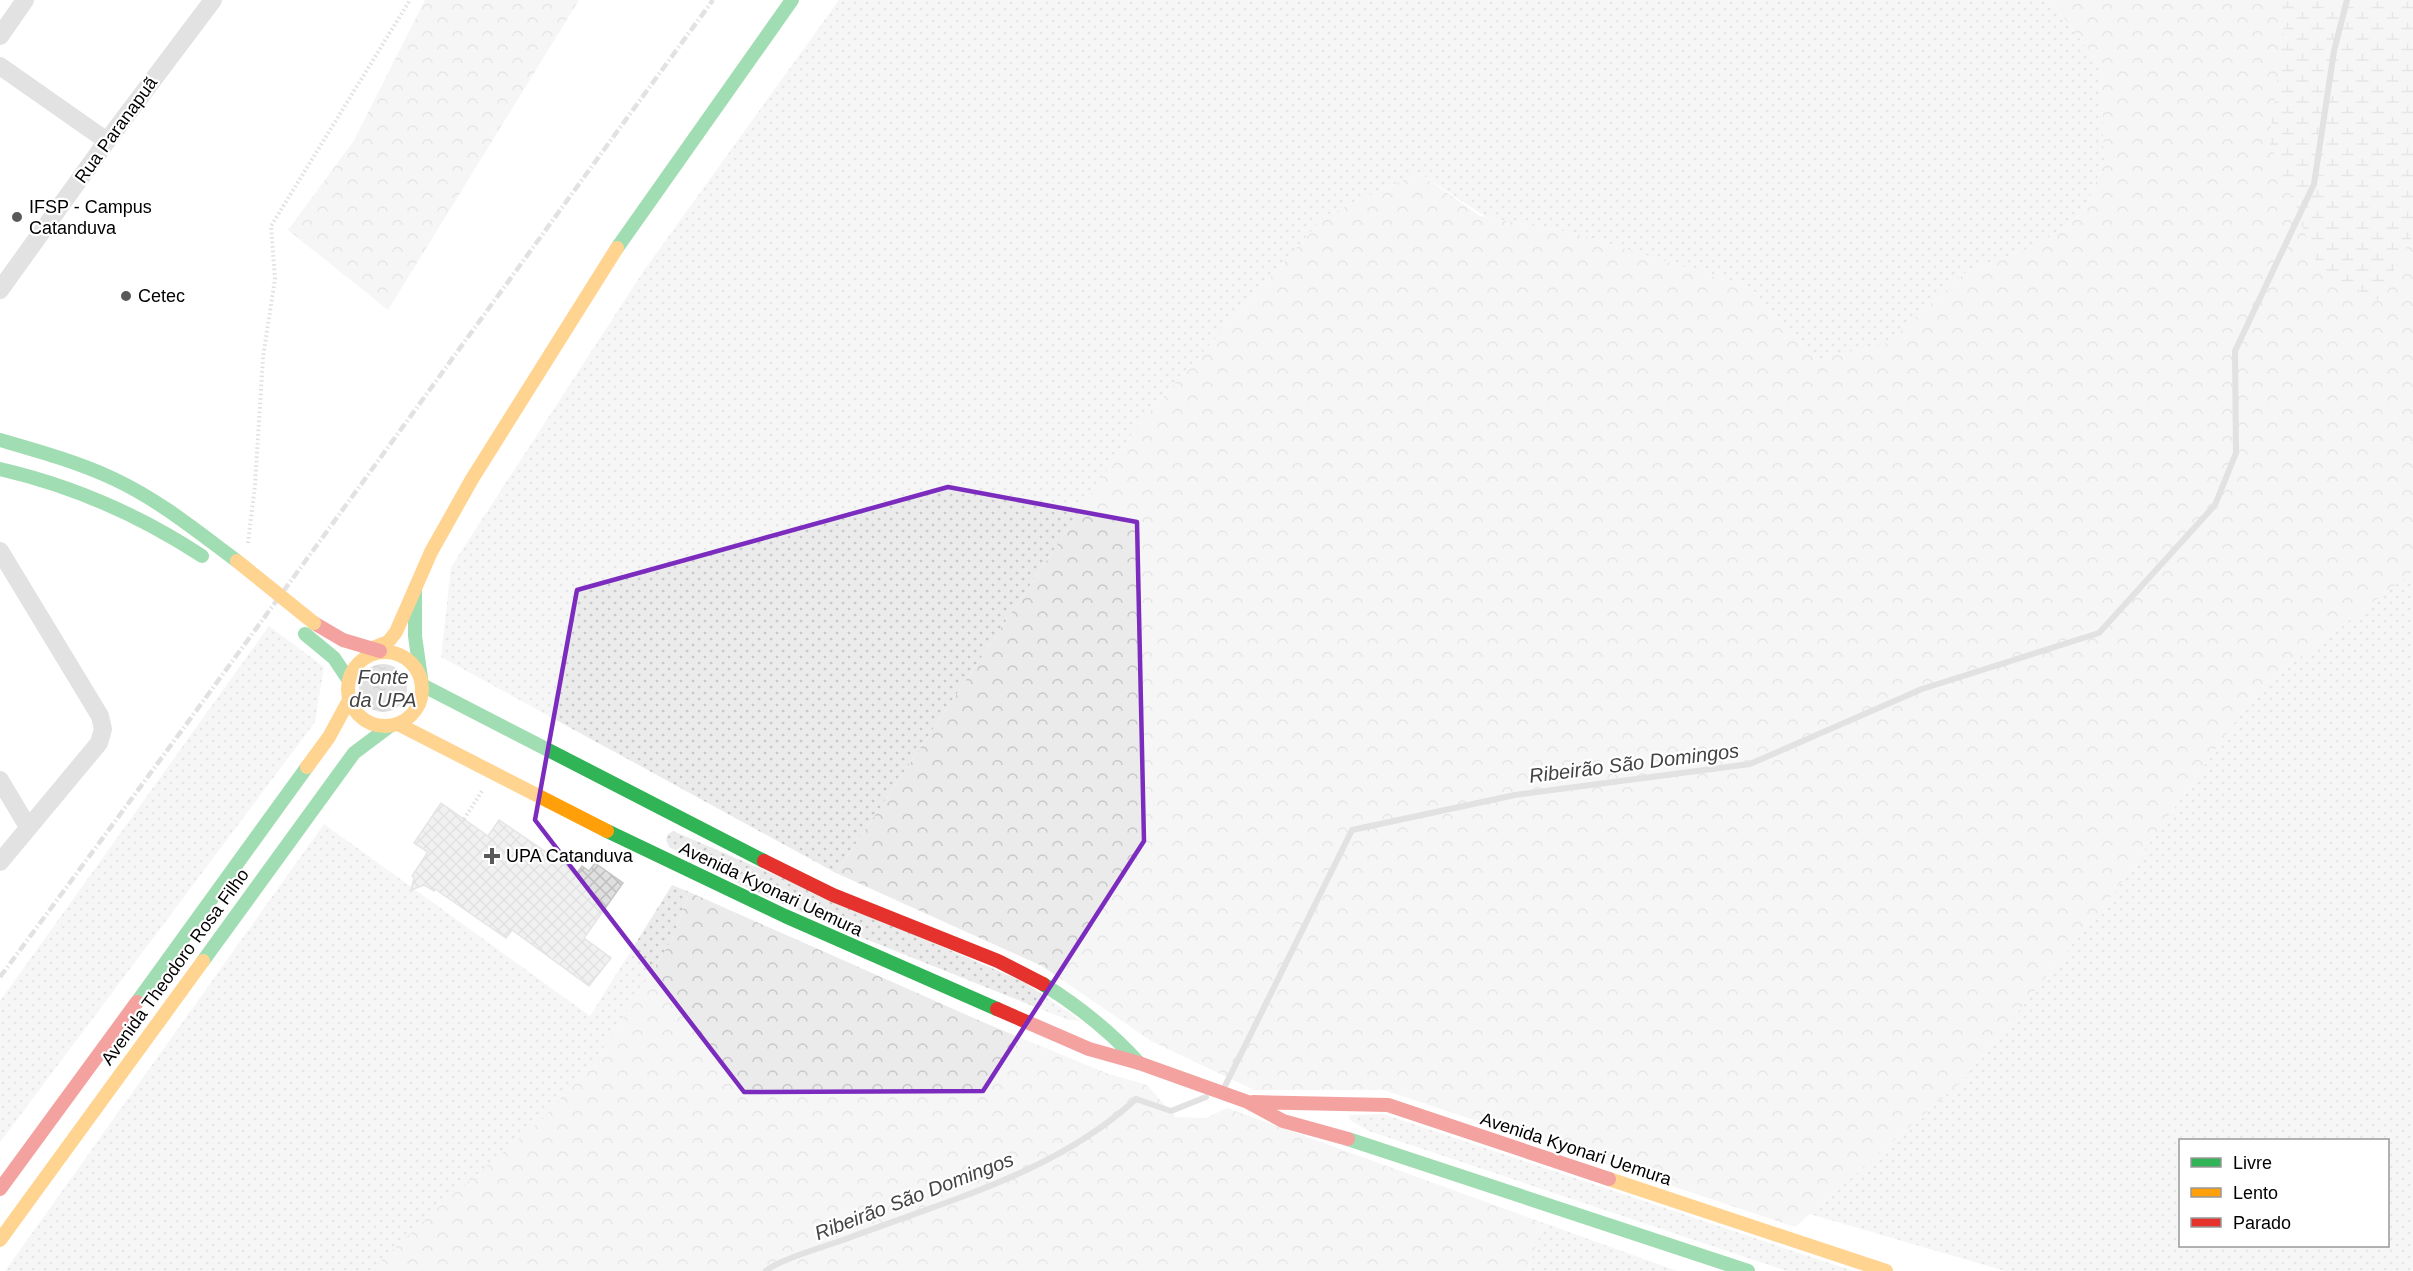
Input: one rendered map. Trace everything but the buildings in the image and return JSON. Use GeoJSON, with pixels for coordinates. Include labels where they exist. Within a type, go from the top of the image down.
{"type":"FeatureCollection","features":[{"type":"Feature","properties":{"kind":"street"},"geometry":{"type":"LineString","coordinates":[[0,36],[26,0]]}},
{"type":"Feature","properties":{"kind":"street","name":"Rua Paranapuã"},"geometry":{"type":"LineString","coordinates":[[0,290],[107,141],[213,0]]}},
{"type":"Feature","properties":{"kind":"street"},"geometry":{"type":"LineString","coordinates":[[348,679],[360,661],[388,642],[396,632],[431,552],[472,479],[610,258],[792,0]]}},
{"type":"Feature","properties":{"kind":"street"},"geometry":{"type":"LineString","coordinates":[[0,66],[107,141]]}},
{"type":"Feature","properties":{"kind":"street"},"geometry":{"type":"LineString","coordinates":[[0,440],[54,456],[115,480],[188,525],[241,564],[309,628],[348,679],[349,700],[355,712],[377,726],[394,725],[417,708],[422,685],[415,636],[415,590]]}},
{"type":"Feature","properties":{"kind":"street"},"geometry":{"type":"LineString","coordinates":[[0,469],[49,479],[106,500],[175,538],[211,562]]}},
{"type":"Feature","properties":{"kind":"street"},"geometry":{"type":"LineString","coordinates":[[0,551],[100,716],[103,729],[99,742],[0,862]]}},
{"type":"Feature","properties":{"kind":"street"},"geometry":{"type":"LineString","coordinates":[[288,620],[343,640],[375,650],[392,651],[403,656],[419,673],[422,685]]}},
{"type":"Feature","properties":{"kind":"street","name":"Avenida Kyonari Uemura"},"geometry":{"type":"LineString","coordinates":[[422,685],[644,807],[833,895],[993,960],[1055,991],[1095,1017],[1123,1043],[1138,1063]]}},
{"type":"Feature","properties":{"kind":"street","name":"Avenida Theodoro Rosa Filho"},"geometry":{"type":"LineString","coordinates":[[0,1189],[292,789],[329,737],[349,700]]}},
{"type":"Feature","properties":{"kind":"street","name":"Avenida Kyonari Uemura"},"geometry":{"type":"LineString","coordinates":[[394,725],[502,780],[626,836],[797,922],[1079,1045],[1248,1102],[1283,1121],[1361,1143],[1748,1271]]}},
{"type":"Feature","properties":{"kind":"street","name":"Avenida Theodoro Rosa Filho"},"geometry":{"type":"LineString","coordinates":[[0,1240],[349,760],[373,737],[394,725]]}},
{"type":"Feature","properties":{"kind":"street"},"geometry":{"type":"LineString","coordinates":[[0,780],[28,826]]}},
{"type":"Feature","properties":{"kind":"street","name":"Avenida Kyonari Uemura"},"geometry":{"type":"LineString","coordinates":[[1248,1102],[1388,1105],[1886,1271]]}},
{"type":"Feature","properties":{"kind":"path"},"geometry":{"type":"LineString","coordinates":[[241,564],[255,485],[264,357],[274,279],[271,226],[410,0]]}},
{"type":"Feature","properties":{"kind":"path"},"geometry":{"type":"LineString","coordinates":[[464,819],[485,785],[495,790],[502,780]]}},
{"type":"Feature","properties":{"kind":"highlighted area"},"geometry":{"type":"Polygon","coordinates":[[[948,487],[1137,522],[1144,841],[983,1091],[744,1092],[535,820],[577,590],[948,487]]]}},
{"type":"Feature","properties":{"kind":"green space"},"geometry":{"type":"Polygon","coordinates":[[[425,0],[579,0],[388,310],[288,230],[353,142],[425,0]]]}},
{"type":"Feature","properties":{"kind":"green space"},"geometry":{"type":"Polygon","coordinates":[[[839,0],[2050,0],[2101,66],[2104,160],[2085,211],[2040,244],[1965,273],[1887,343],[1816,360],[1751,288],[1578,234],[1486,217],[1419,173],[1325,216],[1138,425],[836,873],[441,657],[451,567],[645,269],[839,0]]]}},
{"type":"Feature","properties":{"kind":"green space"},"geometry":{"type":"Polygon","coordinates":[[[2050,0],[2413,0],[2413,572],[2259,688],[2116,890],[1963,1080],[1795,1227],[1384,1090],[1254,1090],[1151,1041],[1042,966],[836,873],[1138,425],[1325,216],[1419,173],[1480,216],[1578,234],[1751,288],[1816,360],[1887,343],[1965,273],[2040,244],[2085,211],[2104,160],[2101,66],[2050,0]]]}},
{"type":"Feature","properties":{"kind":"green space"},"geometry":{"type":"Polygon","coordinates":[[[2285,0],[2413,0],[2413,235],[2378,300],[2320,272],[2269,141],[2283,39],[2285,0]]]}},
{"type":"Feature","properties":{"kind":"green space"},"geometry":{"type":"Polygon","coordinates":[[[2413,572],[2413,1271],[2005,1271],[1810,1214],[1963,1080],[2116,890],[2259,688],[2413,572]]]}},
{"type":"Feature","properties":{"kind":"green space"},"geometry":{"type":"Polygon","coordinates":[[[269,626],[324,667],[315,722],[0,1142],[0,1001],[269,626]]]}},
{"type":"Feature","properties":{"kind":"green space"},"geometry":{"type":"Polygon","coordinates":[[[324,824],[590,1016],[672,885],[689,892],[673,938],[602,1050],[563,1096],[556,1271],[5,1271],[324,824]]]}},
{"type":"Feature","properties":{"kind":"green space"},"geometry":{"type":"Polygon","coordinates":[[[673,831],[1024,982],[1081,1021],[1068,1020],[838,928],[749,889],[669,847],[666,840],[668,834],[673,831]]]}},
{"type":"Feature","properties":{"kind":"green space"},"geometry":{"type":"Polygon","coordinates":[[[689,892],[985,1023],[1106,1073],[1147,1085],[1175,1117],[1206,1118],[1227,1108],[1544,1223],[1527,1271],[370,1271],[450,1197],[545,1117],[602,1050],[673,938],[689,892]]]}},
{"type":"Feature","properties":{"kind":"green space"},"geometry":{"type":"Polygon","coordinates":[[[1383,1114],[1853,1271],[1787,1271],[1369,1131],[1350,1120],[1349,1115],[1383,1114]]]}},
{"type":"Feature","properties":{"kind":"green space"},"geometry":{"type":"Polygon","coordinates":[[[1544,1223],[1677,1271],[1527,1271],[1544,1223]]]}},
{"type":"Feature","properties":{"kind":"water","name":"Fonte da UPA"},"geometry":{"type":"Polygon","coordinates":[[[378,664],[388,664],[400,671],[407,683],[407,693],[400,705],[388,712],[378,712],[363,701],[359,693],[359,683],[370,668],[378,664]]]}},
{"type":"Feature","properties":{"kind":"waterway","name":"Ribeirão São Domingos"},"geometry":{"type":"LineString","coordinates":[[1225,1086],[1352,830],[1515,795],[1750,764],[1922,689],[2099,633],[2215,505],[2236,453],[2235,351],[2314,184],[2334,51],[2347,0]]}},
{"type":"Feature","properties":{"kind":"waterway","name":"Ribeirão São Domingos"},"geometry":{"type":"LineString","coordinates":[[766,1271],[793,1257],[1001,1182],[1072,1146],[1105,1124],[1136,1099],[1171,1111],[1206,1097]]}},
{"type":"Feature","properties":{"kind":"railway"},"geometry":{"type":"LineString","coordinates":[[0,977],[713,0]]}},
{"type":"Feature","properties":{"kind":"traffic: fast"},"geometry":{"type":"LineString","coordinates":[[617,248],[792,0]]}},
{"type":"Feature","properties":{"kind":"traffic: fast"},"geometry":{"type":"LineString","coordinates":[[0,440],[72,462],[131,487],[178,517],[237,561]]}},
{"type":"Feature","properties":{"kind":"traffic: fast"},"geometry":{"type":"LineString","coordinates":[[0,469],[54,484],[105,503],[154,527],[202,556]]}},
{"type":"Feature","properties":{"kind":"traffic: fast"},"geometry":{"type":"LineString","coordinates":[[415,590],[415,636],[422,685],[764,861]]}},
{"type":"Feature","properties":{"kind":"traffic: fast"},"geometry":{"type":"LineString","coordinates":[[305,634],[334,658],[348,679]]}},
{"type":"Feature","properties":{"kind":"traffic: fast"},"geometry":{"type":"LineString","coordinates":[[203,961],[354,753],[390,726]]}},
{"type":"Feature","properties":{"kind":"traffic: fast"},"geometry":{"type":"LineString","coordinates":[[137,1002],[307,767]]}},
{"type":"Feature","properties":{"kind":"traffic: fast"},"geometry":{"type":"LineString","coordinates":[[607,831],[785,916],[997,1009]]}},
{"type":"Feature","properties":{"kind":"traffic: fast"},"geometry":{"type":"LineString","coordinates":[[1043,984],[1094,1020],[1139,1063]]}},
{"type":"Feature","properties":{"kind":"traffic: fast"},"geometry":{"type":"LineString","coordinates":[[1348,1139],[1748,1271]]}},
{"type":"Feature","properties":{"kind":"traffic: slow"},"geometry":{"type":"LineString","coordinates":[[370,649],[388,642],[396,632],[431,552],[472,479],[617,248]]}},
{"type":"Feature","properties":{"kind":"traffic: slow"},"geometry":{"type":"LineString","coordinates":[[237,561],[314,623]]}},
{"type":"Feature","properties":{"kind":"traffic: slow"},"geometry":{"type":"LineString","coordinates":[[378,652],[392,652],[406,658],[416,668],[422,682],[422,689],[422,696],[416,710],[406,720],[392,726],[378,726],[364,720],[354,710],[348,696],[348,682],[354,668],[364,658],[378,652]]}},
{"type":"Feature","properties":{"kind":"traffic: slow"},"geometry":{"type":"LineString","coordinates":[[307,767],[329,737],[349,700]]}},
{"type":"Feature","properties":{"kind":"traffic: slow"},"geometry":{"type":"LineString","coordinates":[[398,724],[607,831]]}},
{"type":"Feature","properties":{"kind":"traffic: slow"},"geometry":{"type":"LineString","coordinates":[[0,1240],[203,961]]}},
{"type":"Feature","properties":{"kind":"traffic: slow"},"geometry":{"type":"LineString","coordinates":[[1609,1179],[1886,1271]]}},
{"type":"Feature","properties":{"kind":"traffic: jam"},"geometry":{"type":"LineString","coordinates":[[314,623],[343,640],[380,651]]}},
{"type":"Feature","properties":{"kind":"traffic: jam"},"geometry":{"type":"LineString","coordinates":[[764,861],[833,895],[998,961],[1043,984]]}},
{"type":"Feature","properties":{"kind":"traffic: jam"},"geometry":{"type":"LineString","coordinates":[[0,1189],[137,1002]]}},
{"type":"Feature","properties":{"kind":"traffic: jam"},"geometry":{"type":"LineString","coordinates":[[997,1009],[1089,1049],[1139,1063],[1248,1102],[1283,1121],[1348,1139]]}},
{"type":"Feature","properties":{"kind":"traffic: jam"},"geometry":{"type":"LineString","coordinates":[[1253,1102],[1388,1105],[1609,1179]]}},
{"type":"Feature","properties":{"kind":"place","name":"IFSP - Campus Catanduva"},"geometry":{"type":"Point","coordinates":[17,217]}},
{"type":"Feature","properties":{"kind":"place","name":"Cetec"},"geometry":{"type":"Point","coordinates":[126,296]}},
{"type":"Feature","properties":{"kind":"place","name":"UPA Catanduva"},"geometry":{"type":"Point","coordinates":[492,856]}}]}
